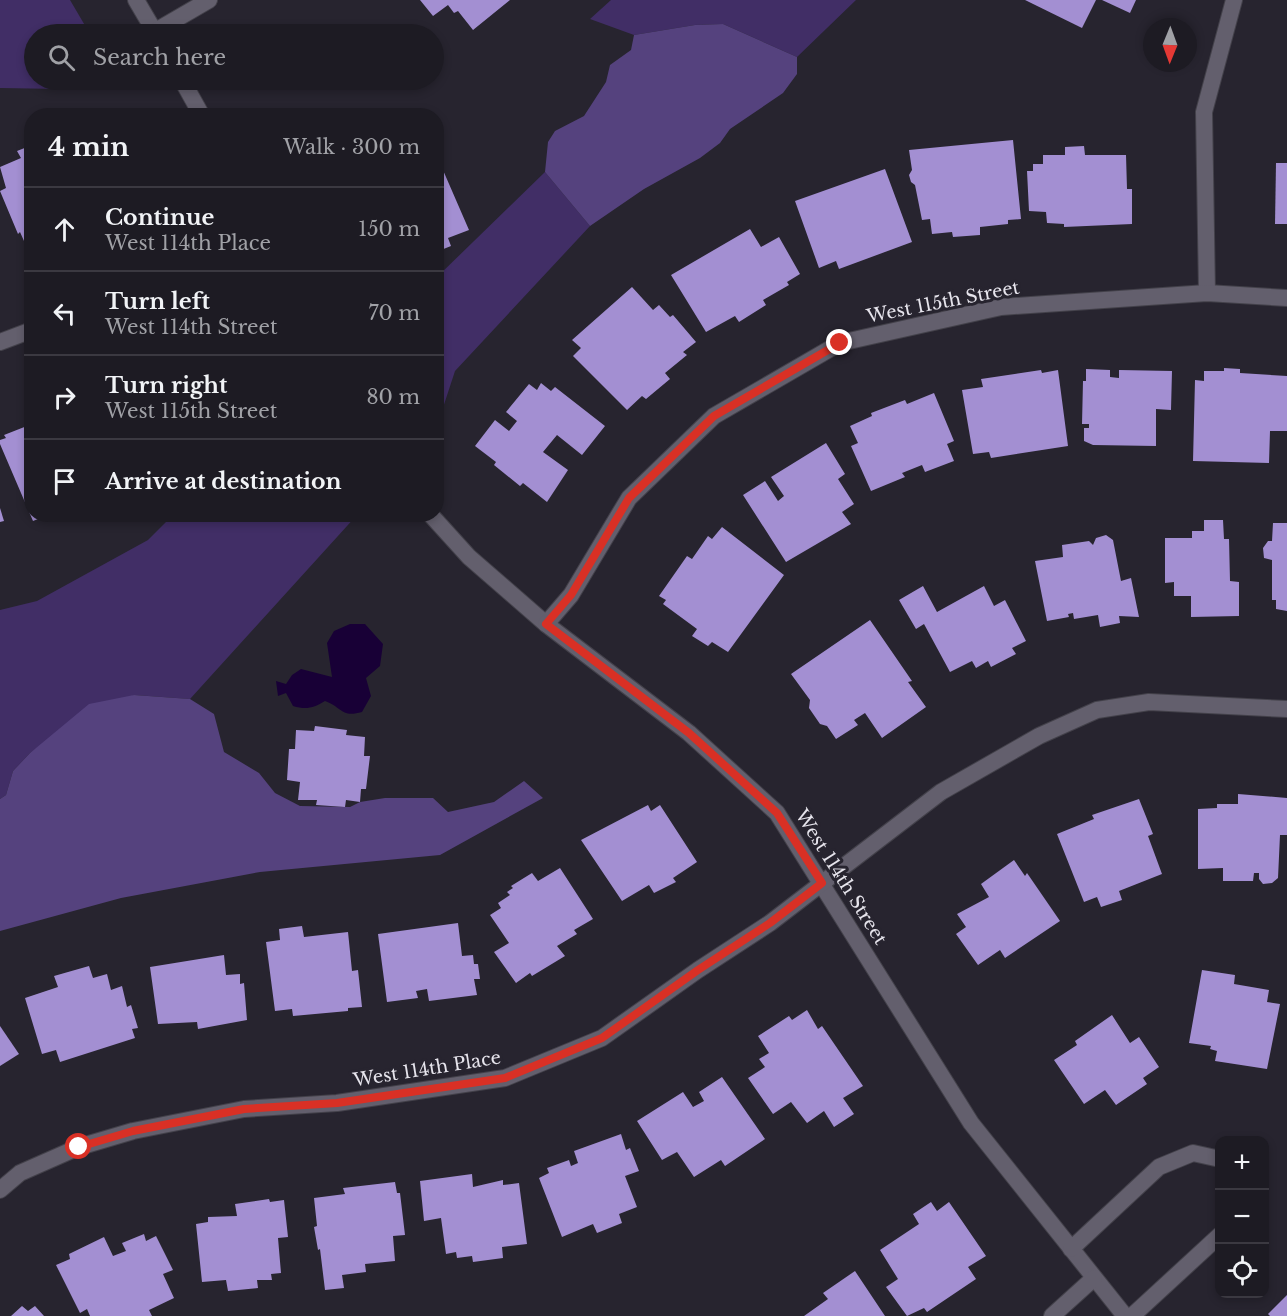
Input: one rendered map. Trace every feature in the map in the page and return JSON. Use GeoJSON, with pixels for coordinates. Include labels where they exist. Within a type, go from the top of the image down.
{"type":"FeatureCollection","features":[{"type":"Feature","properties":{"kind":"street"},"geometry":{"type":"LineString","coordinates":[[136,0],[150,24]]}},
{"type":"Feature","properties":{"kind":"street"},"geometry":{"type":"LineString","coordinates":[[170,24],[209,0]]}},
{"type":"Feature","properties":{"kind":"street"},"geometry":{"type":"LineString","coordinates":[[1207,293],[1204,112],[1234,0]]}},
{"type":"Feature","properties":{"kind":"street"},"geometry":{"type":"LineString","coordinates":[[188,90],[198,108]]}},
{"type":"Feature","properties":{"kind":"street","name":"West 115th Street"},"geometry":{"type":"LineString","coordinates":[[546,624],[571,595],[629,498],[714,416],[840,343],[1000,307],[1207,293],[1287,298]]}},
{"type":"Feature","properties":{"kind":"street"},"geometry":{"type":"LineString","coordinates":[[0,342],[24,333]]}},
{"type":"Feature","properties":{"kind":"street","name":"West 114th Street"},"geometry":{"type":"LineString","coordinates":[[437,522],[469,557],[546,624],[689,733],[777,813],[971,1124],[1125,1316]]}},
{"type":"Feature","properties":{"kind":"street","name":"West 114th Place"},"geometry":{"type":"LineString","coordinates":[[0,1190],[20,1173],[79,1147],[133,1131],[244,1109],[337,1103],[505,1078],[602,1038],[698,970],[770,923],[940,792],[1040,736],[1097,710],[1149,702],[1287,709]]}},
{"type":"Feature","properties":{"kind":"street"},"geometry":{"type":"LineString","coordinates":[[1071,1249],[1159,1167],[1193,1153],[1215,1158]]}},
{"type":"Feature","properties":{"kind":"street"},"geometry":{"type":"LineString","coordinates":[[1132,1316],[1215,1240]]}},
{"type":"Feature","properties":{"kind":"street"},"geometry":{"type":"LineString","coordinates":[[1052,1316],[1094,1278]]}},
{"type":"Feature","properties":{"kind":"shaded area"},"geometry":{"type":"Polygon","coordinates":[[[0,0],[70,0],[84,24],[24,24],[24,88],[0,88],[0,0]]]}},
{"type":"Feature","properties":{"kind":"shaded area"},"geometry":{"type":"Polygon","coordinates":[[[611,0],[856,0],[797,57],[723,24],[695,25],[634,35],[590,19],[611,0]]]}},
{"type":"Feature","properties":{"kind":"shaded area"},"geometry":{"type":"Polygon","coordinates":[[[723,24],[797,57],[797,74],[783,93],[730,129],[720,143],[700,158],[644,189],[590,226],[545,172],[548,142],[555,131],[584,116],[606,82],[610,65],[631,50],[634,35],[695,25],[723,24]]]}},
{"type":"Feature","properties":{"kind":"shaded area"},"geometry":{"type":"Polygon","coordinates":[[[545,172],[590,226],[455,371],[444,405],[444,270],[545,172]]]}},
{"type":"Feature","properties":{"kind":"shaded area"},"geometry":{"type":"Polygon","coordinates":[[[166,522],[351,522],[190,699],[134,695],[51,738],[30,753],[13,771],[6,795],[0,799],[0,610],[37,601],[148,540],[166,522]]]}},
{"type":"Feature","properties":{"kind":"shaded area"},"geometry":{"type":"Polygon","coordinates":[[[350,624],[365,624],[383,644],[380,666],[366,678],[371,696],[362,712],[346,713],[325,701],[310,708],[302,708],[293,706],[286,693],[278,696],[276,681],[286,684],[292,675],[301,669],[332,677],[327,643],[334,631],[350,624]]]}},
{"type":"Feature","properties":{"kind":"shaded area"},"geometry":{"type":"Polygon","coordinates":[[[134,695],[190,699],[214,714],[224,752],[259,773],[275,793],[300,806],[350,807],[360,802],[385,798],[433,798],[448,812],[494,802],[524,781],[543,798],[440,855],[260,872],[121,898],[0,931],[0,799],[6,795],[13,771],[30,753],[89,704],[134,695]]]}},
{"type":"Feature","properties":{"kind":"building"},"geometry":{"type":"Polygon","coordinates":[[[420,0],[510,0],[473,30],[458,11],[454,13],[448,5],[433,16],[420,0]]]}},
{"type":"Feature","properties":{"kind":"building"},"geometry":{"type":"Polygon","coordinates":[[[1025,0],[1096,0],[1082,28],[1025,0]]]}},
{"type":"Feature","properties":{"kind":"building"},"geometry":{"type":"Polygon","coordinates":[[[1102,0],[1136,0],[1130,13],[1102,0]]]}},
{"type":"Feature","properties":{"kind":"building"},"geometry":{"type":"Polygon","coordinates":[[[1013,140],[1021,219],[1008,220],[1008,224],[980,227],[980,235],[953,237],[952,232],[932,234],[930,219],[922,220],[915,185],[911,182],[909,175],[912,170],[909,150],[1013,140]]]}},
{"type":"Feature","properties":{"kind":"building"},"geometry":{"type":"Polygon","coordinates":[[[1084,146],[1085,155],[1126,155],[1127,189],[1132,189],[1132,224],[1064,227],[1064,224],[1047,223],[1046,212],[1029,211],[1027,171],[1033,171],[1033,164],[1043,164],[1043,155],[1065,155],[1065,147],[1084,146]]]}},
{"type":"Feature","properties":{"kind":"building"},"geometry":{"type":"Polygon","coordinates":[[[24,148],[24,241],[20,232],[18,234],[0,191],[6,188],[0,167],[21,158],[17,151],[24,148]]]}},
{"type":"Feature","properties":{"kind":"building"},"geometry":{"type":"Polygon","coordinates":[[[1276,163],[1287,163],[1287,224],[1275,224],[1276,163]]]}},
{"type":"Feature","properties":{"kind":"building"},"geometry":{"type":"Polygon","coordinates":[[[885,169],[912,242],[839,269],[836,261],[819,268],[795,201],[885,169]]]}},
{"type":"Feature","properties":{"kind":"building"},"geometry":{"type":"Polygon","coordinates":[[[444,172],[469,230],[448,238],[451,246],[444,249],[444,172]]]}},
{"type":"Feature","properties":{"kind":"building"},"geometry":{"type":"Polygon","coordinates":[[[750,229],[761,247],[779,237],[800,274],[787,282],[789,285],[763,300],[766,305],[739,322],[735,316],[706,332],[671,275],[750,229]]]}},
{"type":"Feature","properties":{"kind":"building"},"geometry":{"type":"Polygon","coordinates":[[[632,287],[653,310],[659,305],[670,317],[673,315],[696,342],[683,352],[687,355],[665,373],[670,379],[646,399],[642,396],[627,410],[573,356],[581,348],[572,340],[632,287]]]}},
{"type":"Feature","properties":{"kind":"building"},"geometry":{"type":"Polygon","coordinates":[[[1224,368],[1240,369],[1240,373],[1287,376],[1287,431],[1270,431],[1269,463],[1193,461],[1195,380],[1204,381],[1204,371],[1224,371],[1224,368]]]}},
{"type":"Feature","properties":{"kind":"building"},"geometry":{"type":"Polygon","coordinates":[[[1086,369],[1110,370],[1110,377],[1119,378],[1119,370],[1172,371],[1171,410],[1156,409],[1156,446],[1093,445],[1084,441],[1084,428],[1089,428],[1089,424],[1082,424],[1083,381],[1086,381],[1086,369]]]}},
{"type":"Feature","properties":{"kind":"building"},"geometry":{"type":"Polygon","coordinates":[[[1041,370],[1042,373],[1058,370],[1068,446],[991,458],[989,452],[973,454],[962,390],[983,387],[981,379],[1041,370]]]}},
{"type":"Feature","properties":{"kind":"building"},"geometry":{"type":"Polygon","coordinates":[[[541,383],[551,391],[555,387],[605,426],[582,455],[557,435],[543,452],[568,470],[547,502],[523,483],[520,486],[494,465],[496,462],[475,446],[495,420],[509,431],[517,421],[506,412],[529,384],[537,390],[541,383]]]}},
{"type":"Feature","properties":{"kind":"building"},"geometry":{"type":"Polygon","coordinates":[[[934,393],[954,441],[947,444],[954,461],[925,472],[922,465],[902,473],[905,477],[871,491],[851,446],[858,443],[850,426],[872,416],[871,413],[905,400],[907,404],[934,393]]]}},
{"type":"Feature","properties":{"kind":"building"},"geometry":{"type":"Polygon","coordinates":[[[24,427],[24,500],[0,444],[0,440],[6,438],[4,435],[24,427]]]}},
{"type":"Feature","properties":{"kind":"building"},"geometry":{"type":"Polygon","coordinates":[[[826,443],[845,474],[838,479],[854,504],[842,512],[851,524],[786,562],[743,495],[765,481],[778,501],[784,496],[771,477],[826,443]]]}},
{"type":"Feature","properties":{"kind":"building"},"geometry":{"type":"Polygon","coordinates":[[[0,508],[4,521],[0,522],[0,508]]]}},
{"type":"Feature","properties":{"kind":"building"},"geometry":{"type":"Polygon","coordinates":[[[1204,520],[1223,520],[1224,539],[1229,539],[1230,581],[1239,582],[1239,616],[1191,617],[1191,596],[1174,596],[1174,582],[1165,583],[1165,538],[1192,538],[1192,531],[1204,531],[1204,520]]]}},
{"type":"Feature","properties":{"kind":"building"},"geometry":{"type":"Polygon","coordinates":[[[1273,523],[1287,523],[1287,611],[1276,609],[1276,600],[1272,600],[1272,560],[1264,558],[1263,548],[1268,541],[1272,541],[1273,523]]]}},
{"type":"Feature","properties":{"kind":"building"},"geometry":{"type":"Polygon","coordinates":[[[722,527],[784,575],[728,652],[712,642],[708,646],[692,636],[697,629],[663,604],[666,600],[659,596],[687,556],[692,559],[708,536],[712,539],[722,527]]]}},
{"type":"Feature","properties":{"kind":"building"},"geometry":{"type":"Polygon","coordinates":[[[1106,535],[1113,540],[1121,581],[1131,578],[1139,617],[1119,616],[1120,623],[1100,627],[1098,615],[1074,619],[1073,613],[1068,614],[1069,617],[1047,621],[1035,561],[1063,557],[1062,545],[1089,541],[1093,545],[1096,538],[1106,535]]]}},
{"type":"Feature","properties":{"kind":"building"},"geometry":{"type":"Polygon","coordinates":[[[923,586],[937,612],[984,586],[994,606],[1005,600],[1026,641],[1012,648],[1016,654],[991,667],[988,661],[976,668],[972,661],[950,672],[924,624],[916,629],[899,600],[923,586]]]}},
{"type":"Feature","properties":{"kind":"building"},"geometry":{"type":"Polygon","coordinates":[[[870,620],[912,681],[908,682],[926,707],[882,738],[865,713],[854,720],[858,725],[836,739],[827,726],[820,724],[809,708],[810,700],[791,674],[870,620]]]}},
{"type":"Feature","properties":{"kind":"building"},"geometry":{"type":"Polygon","coordinates":[[[315,726],[347,730],[346,735],[365,737],[364,756],[370,756],[366,789],[361,789],[360,802],[346,800],[345,807],[316,805],[317,800],[298,800],[300,782],[287,780],[289,749],[295,749],[296,730],[314,731],[315,726]]]}},
{"type":"Feature","properties":{"kind":"building"},"geometry":{"type":"Polygon","coordinates":[[[1238,794],[1287,798],[1287,835],[1280,835],[1278,878],[1272,883],[1263,884],[1259,879],[1259,873],[1254,873],[1253,881],[1223,881],[1223,868],[1198,869],[1198,809],[1217,808],[1217,804],[1238,804],[1238,794]]]}},
{"type":"Feature","properties":{"kind":"building"},"geometry":{"type":"Polygon","coordinates":[[[1139,799],[1153,834],[1148,836],[1162,874],[1119,891],[1122,900],[1101,907],[1097,897],[1084,902],[1057,834],[1094,819],[1092,815],[1139,799]]]}},
{"type":"Feature","properties":{"kind":"building"},"geometry":{"type":"Polygon","coordinates":[[[648,805],[651,811],[660,805],[697,862],[673,878],[676,882],[654,893],[649,885],[622,901],[581,840],[648,805]]]}},
{"type":"Feature","properties":{"kind":"building"},"geometry":{"type":"Polygon","coordinates":[[[1014,860],[1025,876],[1027,873],[1060,921],[1005,958],[1000,950],[978,965],[956,934],[966,927],[957,914],[989,897],[981,884],[1014,860]]]}},
{"type":"Feature","properties":{"kind":"building"},"geometry":{"type":"Polygon","coordinates":[[[560,868],[593,919],[574,930],[577,934],[557,946],[565,956],[532,976],[530,973],[516,983],[494,952],[509,943],[490,915],[501,908],[498,903],[510,895],[507,892],[513,888],[511,886],[532,873],[538,881],[560,868]]]}},
{"type":"Feature","properties":{"kind":"building"},"geometry":{"type":"Polygon","coordinates":[[[458,923],[462,956],[473,955],[474,964],[478,964],[480,979],[474,979],[477,995],[429,1001],[427,989],[416,991],[418,998],[387,1002],[378,934],[458,923]]]}},
{"type":"Feature","properties":{"kind":"building"},"geometry":{"type":"Polygon","coordinates":[[[302,926],[304,937],[348,932],[352,971],[358,970],[362,1007],[348,1008],[348,1011],[293,1016],[292,1009],[275,1011],[266,942],[280,940],[279,929],[302,926]]]}},
{"type":"Feature","properties":{"kind":"building"},"geometry":{"type":"Polygon","coordinates":[[[224,955],[226,975],[240,974],[240,984],[244,983],[247,1020],[198,1029],[197,1022],[158,1024],[150,967],[224,955]]]}},
{"type":"Feature","properties":{"kind":"building"},"geometry":{"type":"Polygon","coordinates":[[[89,966],[93,978],[107,974],[111,990],[122,986],[127,1007],[131,1005],[138,1028],[132,1029],[135,1038],[60,1062],[56,1050],[42,1054],[25,998],[58,987],[54,976],[89,966]]]}},
{"type":"Feature","properties":{"kind":"building"},"geometry":{"type":"Polygon","coordinates":[[[1202,970],[1235,975],[1234,984],[1269,990],[1267,1002],[1280,1004],[1267,1069],[1215,1061],[1217,1051],[1210,1049],[1211,1046],[1189,1043],[1202,970]]]}},
{"type":"Feature","properties":{"kind":"building"},"geometry":{"type":"Polygon","coordinates":[[[807,1010],[818,1029],[822,1026],[863,1086],[843,1098],[854,1114],[834,1127],[824,1111],[807,1123],[791,1102],[773,1114],[748,1078],[765,1067],[759,1059],[769,1053],[758,1036],[789,1016],[792,1020],[807,1010]]]}},
{"type":"Feature","properties":{"kind":"building"},"geometry":{"type":"Polygon","coordinates":[[[1112,1015],[1130,1043],[1139,1037],[1159,1067],[1143,1078],[1147,1084],[1116,1105],[1105,1090],[1084,1104],[1054,1060],[1077,1045],[1075,1041],[1112,1015]]]}},
{"type":"Feature","properties":{"kind":"building"},"geometry":{"type":"Polygon","coordinates":[[[0,1026],[19,1054],[0,1066],[0,1026]]]}},
{"type":"Feature","properties":{"kind":"building"},"geometry":{"type":"Polygon","coordinates":[[[722,1077],[765,1139],[725,1166],[721,1160],[694,1177],[677,1152],[662,1160],[637,1121],[683,1092],[693,1107],[704,1101],[699,1092],[722,1077]]]}},
{"type":"Feature","properties":{"kind":"building"},"geometry":{"type":"Polygon","coordinates":[[[621,1134],[626,1150],[630,1148],[639,1171],[625,1176],[637,1207],[619,1214],[622,1223],[597,1233],[593,1224],[562,1237],[539,1178],[549,1173],[547,1168],[569,1160],[571,1166],[578,1163],[574,1151],[621,1134]]]}},
{"type":"Feature","properties":{"kind":"building"},"geometry":{"type":"Polygon","coordinates":[[[472,1174],[473,1187],[503,1180],[503,1185],[519,1183],[527,1244],[502,1247],[503,1258],[473,1262],[472,1256],[457,1258],[456,1252],[446,1254],[441,1218],[424,1221],[420,1181],[472,1174]]]}},
{"type":"Feature","properties":{"kind":"building"},"geometry":{"type":"Polygon","coordinates":[[[395,1182],[397,1193],[400,1193],[405,1235],[393,1236],[395,1261],[365,1264],[366,1272],[342,1275],[344,1288],[325,1290],[320,1249],[318,1250],[314,1227],[317,1226],[314,1198],[345,1194],[343,1188],[395,1182]]]}},
{"type":"Feature","properties":{"kind":"building"},"geometry":{"type":"Polygon","coordinates":[[[269,1199],[270,1202],[284,1200],[288,1237],[278,1238],[281,1273],[271,1274],[272,1280],[257,1280],[258,1288],[228,1291],[226,1280],[202,1282],[196,1224],[208,1222],[208,1217],[237,1216],[235,1204],[269,1199]]]}},
{"type":"Feature","properties":{"kind":"building"},"geometry":{"type":"Polygon","coordinates":[[[931,1202],[937,1211],[949,1202],[986,1256],[968,1267],[976,1279],[927,1312],[924,1308],[907,1316],[886,1287],[898,1279],[880,1250],[919,1224],[913,1214],[931,1202]]]}},
{"type":"Feature","properties":{"kind":"building"},"geometry":{"type":"Polygon","coordinates":[[[144,1234],[146,1241],[156,1236],[173,1270],[163,1274],[174,1298],[149,1310],[152,1316],[90,1316],[87,1309],[80,1313],[56,1265],[70,1259],[69,1254],[104,1237],[113,1256],[126,1251],[122,1243],[144,1234]]]}},
{"type":"Feature","properties":{"kind":"building"},"geometry":{"type":"Polygon","coordinates":[[[855,1271],[885,1316],[804,1316],[828,1299],[823,1293],[855,1271]]]}},
{"type":"Feature","properties":{"kind":"building"},"geometry":{"type":"Polygon","coordinates":[[[1287,1295],[1287,1316],[1270,1316],[1268,1314],[1287,1295]]]}},
{"type":"Feature","properties":{"kind":"building"},"geometry":{"type":"Polygon","coordinates":[[[22,1306],[28,1311],[35,1306],[44,1316],[11,1316],[22,1306]]]}},
{"type":"Feature","properties":{"kind":"route"},"geometry":{"type":"LineString","coordinates":[[79,1147],[170,1122],[244,1109],[337,1103],[505,1078],[602,1038],[698,970],[770,923],[822,883],[777,813],[689,733],[546,624],[571,595],[629,498],[714,416],[840,343]]}}]}
